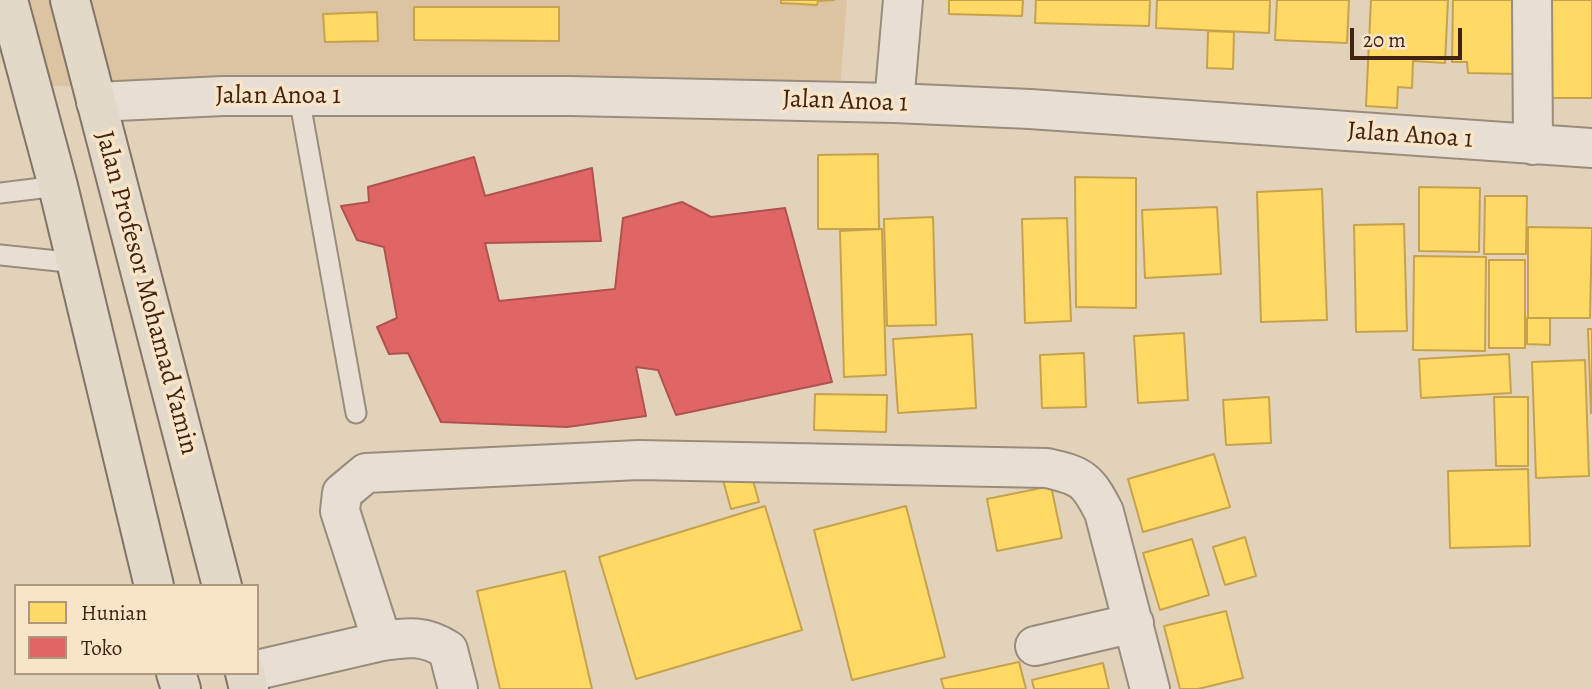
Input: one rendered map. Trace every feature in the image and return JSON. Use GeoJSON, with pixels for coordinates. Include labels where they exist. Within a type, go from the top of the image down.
{"type":"FeatureCollection","features":[{"type":"Feature","properties":{"kind":"main road"},"geometry":{"type":"LineString","coordinates":[[8,0],[77,263],[154,584]]}},
{"type":"Feature","properties":{"kind":"main road","name":"Jalan Profesor Mohamad Yamin"},"geometry":{"type":"LineString","coordinates":[[70,0],[221,584]]}},
{"type":"Feature","properties":{"kind":"street"},"geometry":{"type":"LineString","coordinates":[[894,103],[903,0]]}},
{"type":"Feature","properties":{"kind":"street"},"geometry":{"type":"LineString","coordinates":[[1532,0],[1533,145]]}},
{"type":"Feature","properties":{"kind":"street","name":"Jalan Anoa 1"},"geometry":{"type":"LineString","coordinates":[[96,102],[223,96],[570,96],[894,103],[1030,108],[1592,148]]}},
{"type":"Feature","properties":{"kind":"street"},"geometry":{"type":"LineString","coordinates":[[382,641],[342,527],[340,511],[342,493],[351,482],[366,473],[639,460],[1047,468],[1077,475],[1091,486],[1104,512],[1150,689]]}},
{"type":"Feature","properties":{"kind":"street"},"geometry":{"type":"LineString","coordinates":[[1035,646],[1134,623]]}},
{"type":"Feature","properties":{"kind":"street"},"geometry":{"type":"LineString","coordinates":[[259,670],[415,636],[448,650],[458,689]]}},
{"type":"Feature","properties":{"kind":"lane"},"geometry":{"type":"LineString","coordinates":[[299,97],[356,413]]}},
{"type":"Feature","properties":{"kind":"lane"},"geometry":{"type":"LineString","coordinates":[[0,193],[58,187]]}},
{"type":"Feature","properties":{"kind":"lane"},"geometry":{"type":"LineString","coordinates":[[0,255],[77,263]]}},
{"type":"Feature","properties":{"kind":"shaded area"},"geometry":{"type":"Polygon","coordinates":[[[8,0],[847,0],[839,102],[334,87],[30,86],[8,0]]]}},
{"type":"Feature","properties":{"kind":"building: Hunian"},"geometry":{"type":"Polygon","coordinates":[[[781,0],[834,0],[818,1],[817,5],[781,3],[781,0]]]}},
{"type":"Feature","properties":{"kind":"building: Hunian"},"geometry":{"type":"Polygon","coordinates":[[[949,0],[1023,0],[1022,16],[949,14],[949,0]]]}},
{"type":"Feature","properties":{"kind":"building: Hunian"},"geometry":{"type":"Polygon","coordinates":[[[1036,0],[1150,0],[1149,26],[1035,23],[1036,0]]]}},
{"type":"Feature","properties":{"kind":"building: Hunian"},"geometry":{"type":"Polygon","coordinates":[[[1157,0],[1270,0],[1269,33],[1156,28],[1157,0]]]}},
{"type":"Feature","properties":{"kind":"building: Hunian"},"geometry":{"type":"Polygon","coordinates":[[[1277,0],[1349,0],[1347,43],[1275,40],[1277,0]]]}},
{"type":"Feature","properties":{"kind":"building: Hunian"},"geometry":{"type":"Polygon","coordinates":[[[1371,0],[1448,0],[1445,63],[1413,61],[1412,88],[1398,87],[1397,108],[1366,106],[1371,0]]]}},
{"type":"Feature","properties":{"kind":"building: Hunian"},"geometry":{"type":"Polygon","coordinates":[[[1453,0],[1520,0],[1519,74],[1468,73],[1467,62],[1452,62],[1453,0]]]}},
{"type":"Feature","properties":{"kind":"building: Hunian"},"geometry":{"type":"Polygon","coordinates":[[[1541,0],[1592,0],[1592,98],[1541,98],[1541,0]]]}},
{"type":"Feature","properties":{"kind":"building: Hunian"},"geometry":{"type":"Polygon","coordinates":[[[414,7],[559,7],[559,41],[414,40],[414,7]]]}},
{"type":"Feature","properties":{"kind":"building: Hunian"},"geometry":{"type":"Polygon","coordinates":[[[377,12],[378,41],[325,42],[323,14],[377,12]]]}},
{"type":"Feature","properties":{"kind":"building: Hunian"},"geometry":{"type":"Polygon","coordinates":[[[1208,31],[1234,32],[1233,69],[1207,68],[1208,31]]]}},
{"type":"Feature","properties":{"kind":"building: Hunian"},"geometry":{"type":"Polygon","coordinates":[[[878,154],[879,229],[818,229],[818,155],[878,154]]]}},
{"type":"Feature","properties":{"kind":"building: Hunian"},"geometry":{"type":"Polygon","coordinates":[[[1075,177],[1136,178],[1136,308],[1076,307],[1075,177]]]}},
{"type":"Feature","properties":{"kind":"building: Hunian"},"geometry":{"type":"Polygon","coordinates":[[[1419,187],[1480,188],[1479,252],[1419,251],[1419,187]]]}},
{"type":"Feature","properties":{"kind":"building: Hunian"},"geometry":{"type":"Polygon","coordinates":[[[1322,189],[1327,320],[1261,322],[1257,192],[1322,189]]]}},
{"type":"Feature","properties":{"kind":"building: Hunian"},"geometry":{"type":"Polygon","coordinates":[[[1485,196],[1527,196],[1526,254],[1484,254],[1485,196]]]}},
{"type":"Feature","properties":{"kind":"building: Hunian"},"geometry":{"type":"Polygon","coordinates":[[[1217,207],[1221,274],[1145,278],[1142,210],[1217,207]]]}},
{"type":"Feature","properties":{"kind":"building: Hunian"},"geometry":{"type":"Polygon","coordinates":[[[933,217],[936,325],[887,326],[884,219],[933,217]]]}},
{"type":"Feature","properties":{"kind":"building: Hunian"},"geometry":{"type":"Polygon","coordinates":[[[1067,218],[1071,321],[1025,323],[1022,219],[1067,218]]]}},
{"type":"Feature","properties":{"kind":"building: Hunian"},"geometry":{"type":"Polygon","coordinates":[[[1404,224],[1407,331],[1356,332],[1354,225],[1404,224]]]}},
{"type":"Feature","properties":{"kind":"building: Hunian"},"geometry":{"type":"Polygon","coordinates":[[[1528,227],[1592,228],[1590,318],[1528,318],[1528,227]]]}},
{"type":"Feature","properties":{"kind":"building: Hunian"},"geometry":{"type":"Polygon","coordinates":[[[882,229],[886,375],[844,377],[840,231],[882,229]]]}},
{"type":"Feature","properties":{"kind":"building: Hunian"},"geometry":{"type":"Polygon","coordinates":[[[1414,256],[1486,257],[1485,351],[1413,350],[1414,256]]]}},
{"type":"Feature","properties":{"kind":"building: Hunian"},"geometry":{"type":"Polygon","coordinates":[[[1489,260],[1525,260],[1525,348],[1489,348],[1489,260]]]}},
{"type":"Feature","properties":{"kind":"building: Hunian"},"geometry":{"type":"Polygon","coordinates":[[[1527,318],[1550,318],[1550,345],[1527,344],[1527,318]]]}},
{"type":"Feature","properties":{"kind":"building: Hunian"},"geometry":{"type":"Polygon","coordinates":[[[1588,329],[1592,329],[1592,413],[1591,413],[1588,329]]]}},
{"type":"Feature","properties":{"kind":"building: Hunian"},"geometry":{"type":"Polygon","coordinates":[[[1184,333],[1188,400],[1138,403],[1134,336],[1184,333]]]}},
{"type":"Feature","properties":{"kind":"building: Hunian"},"geometry":{"type":"Polygon","coordinates":[[[972,334],[976,408],[898,413],[893,339],[972,334]]]}},
{"type":"Feature","properties":{"kind":"building: Hunian"},"geometry":{"type":"Polygon","coordinates":[[[1084,353],[1086,407],[1042,408],[1040,355],[1084,353]]]}},
{"type":"Feature","properties":{"kind":"building: Hunian"},"geometry":{"type":"Polygon","coordinates":[[[1509,354],[1511,393],[1421,398],[1419,359],[1509,354]]]}},
{"type":"Feature","properties":{"kind":"building: Hunian"},"geometry":{"type":"Polygon","coordinates":[[[1585,360],[1589,476],[1536,478],[1532,362],[1585,360]]]}},
{"type":"Feature","properties":{"kind":"building: Hunian"},"geometry":{"type":"Polygon","coordinates":[[[815,394],[887,395],[886,432],[814,430],[815,394]]]}},
{"type":"Feature","properties":{"kind":"building: Hunian"},"geometry":{"type":"Polygon","coordinates":[[[1269,397],[1271,443],[1226,445],[1223,400],[1269,397]]]}},
{"type":"Feature","properties":{"kind":"building: Hunian"},"geometry":{"type":"Polygon","coordinates":[[[1494,397],[1528,397],[1528,466],[1496,466],[1494,397]]]}},
{"type":"Feature","properties":{"kind":"building: Hunian"},"geometry":{"type":"Polygon","coordinates":[[[1214,454],[1230,507],[1143,532],[1128,479],[1214,454]]]}},
{"type":"Feature","properties":{"kind":"building: Hunian"},"geometry":{"type":"Polygon","coordinates":[[[1528,469],[1530,546],[1450,548],[1448,471],[1528,469]]]}},
{"type":"Feature","properties":{"kind":"building: Hunian"},"geometry":{"type":"Polygon","coordinates":[[[751,473],[759,502],[731,509],[723,480],[751,473]]]}},
{"type":"Feature","properties":{"kind":"building: Hunian"},"geometry":{"type":"Polygon","coordinates":[[[1051,486],[1062,538],[997,551],[987,499],[1051,486]]]}},
{"type":"Feature","properties":{"kind":"building: Hunian"},"geometry":{"type":"Polygon","coordinates":[[[765,506],[802,630],[636,679],[599,557],[765,506]]]}},
{"type":"Feature","properties":{"kind":"building: Hunian"},"geometry":{"type":"Polygon","coordinates":[[[906,506],[945,657],[852,680],[814,530],[906,506]]]}},
{"type":"Feature","properties":{"kind":"building: Hunian"},"geometry":{"type":"Polygon","coordinates":[[[1245,537],[1256,576],[1225,585],[1213,547],[1245,537]]]}},
{"type":"Feature","properties":{"kind":"building: Hunian"},"geometry":{"type":"Polygon","coordinates":[[[1192,539],[1209,595],[1160,610],[1143,553],[1192,539]]]}},
{"type":"Feature","properties":{"kind":"building: Hunian"},"geometry":{"type":"Polygon","coordinates":[[[565,571],[592,689],[500,689],[477,591],[565,571]]]}},
{"type":"Feature","properties":{"kind":"building: Hunian"},"geometry":{"type":"Polygon","coordinates":[[[1226,611],[1243,678],[1198,689],[1180,689],[1164,626],[1226,611]]]}},
{"type":"Feature","properties":{"kind":"building: Hunian"},"geometry":{"type":"Polygon","coordinates":[[[1019,662],[1026,689],[944,689],[941,679],[1019,662]]]}},
{"type":"Feature","properties":{"kind":"building: Hunian"},"geometry":{"type":"Polygon","coordinates":[[[1103,663],[1109,689],[1034,689],[1032,680],[1103,663]]]}},
{"type":"Feature","properties":{"kind":"building: Toko"},"geometry":{"type":"Polygon","coordinates":[[[474,157],[485,196],[592,168],[601,241],[485,243],[499,301],[615,289],[623,218],[682,202],[711,217],[785,208],[832,382],[676,415],[658,370],[636,367],[646,416],[567,427],[441,422],[408,353],[389,354],[377,327],[397,318],[384,247],[357,240],[341,206],[369,202],[368,187],[474,157]]]}}]}
